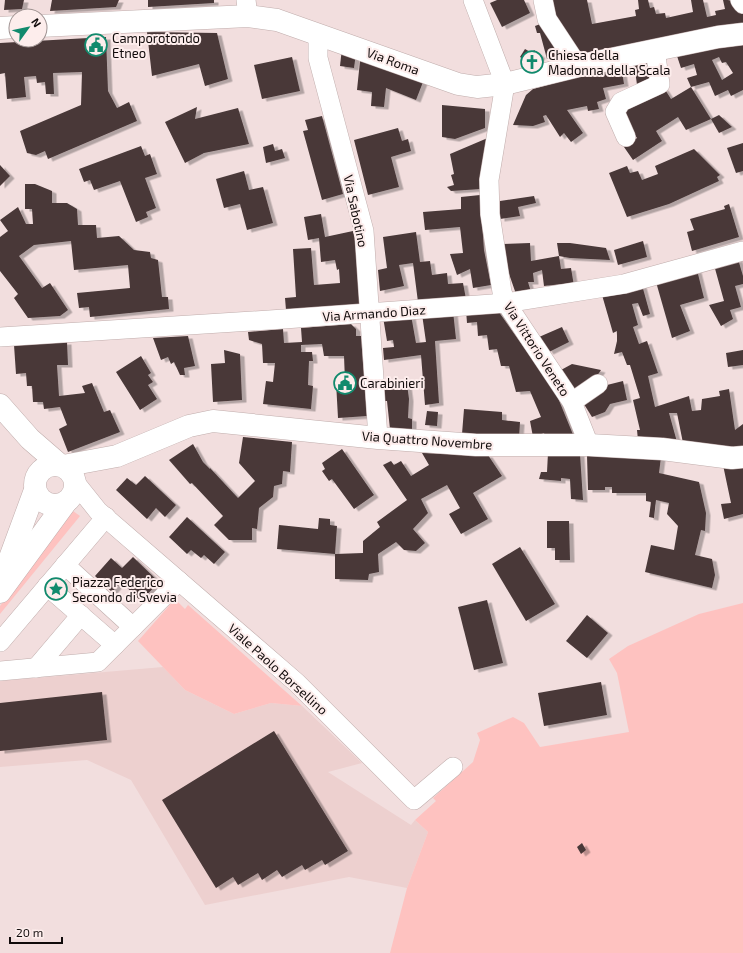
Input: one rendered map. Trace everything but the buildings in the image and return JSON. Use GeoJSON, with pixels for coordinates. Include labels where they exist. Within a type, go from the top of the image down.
{"type":"FeatureCollection","features":[{"type":"Feature","properties":{"kind":"street"},"geometry":{"type":"LineString","coordinates":[[473,0],[505,84]]}},
{"type":"Feature","properties":{"kind":"street"},"geometry":{"type":"LineString","coordinates":[[543,0],[547,19],[578,66]]}},
{"type":"Feature","properties":{"kind":"street"},"geometry":{"type":"LineString","coordinates":[[740,0],[743,4]]}},
{"type":"Feature","properties":{"kind":"street","name":"Via Roma"},"geometry":{"type":"LineString","coordinates":[[48,25],[247,8],[458,84],[477,87],[505,84],[578,66],[718,37],[743,34]]}},
{"type":"Feature","properties":{"kind":"street","name":"Via Sabotino"},"geometry":{"type":"LineString","coordinates":[[318,34],[318,58],[364,231],[378,438]]}},
{"type":"Feature","properties":{"kind":"street"},"geometry":{"type":"LineString","coordinates":[[626,137],[615,112],[621,102],[660,84],[655,50]]}},
{"type":"Feature","properties":{"kind":"street","name":"Via Vittorio Veneto"},"geometry":{"type":"LineString","coordinates":[[505,84],[489,180],[490,214],[502,292],[506,303],[572,402],[589,445]]}},
{"type":"Feature","properties":{"kind":"street","name":"Via Armando Diaz"},"geometry":{"type":"LineString","coordinates":[[0,337],[506,303],[624,284],[743,251]]}},
{"type":"Feature","properties":{"kind":"street"},"geometry":{"type":"LineString","coordinates":[[572,402],[598,384]]}},
{"type":"Feature","properties":{"kind":"street"},"geometry":{"type":"LineString","coordinates":[[0,405],[69,484]]}},
{"type":"Feature","properties":{"kind":"street"},"geometry":{"type":"LineString","coordinates":[[0,405],[23,447],[31,466],[35,486],[42,500],[47,504],[60,504],[69,484]]}},
{"type":"Feature","properties":{"kind":"street","name":"Via Quattro Novembre"},"geometry":{"type":"LineString","coordinates":[[69,484],[117,456],[189,426],[213,421],[378,438],[476,445],[589,445],[662,449],[732,458],[743,457]]}},
{"type":"Feature","properties":{"kind":"street"},"geometry":{"type":"LineString","coordinates":[[0,578],[10,558],[38,474],[44,468],[52,465],[69,484]]}},
{"type":"Feature","properties":{"kind":"street"},"geometry":{"type":"LineString","coordinates":[[0,592],[69,484]]}},
{"type":"Feature","properties":{"kind":"street","name":"Viale Paolo Borsellino"},"geometry":{"type":"LineString","coordinates":[[69,484],[85,503],[102,514],[297,683],[414,800],[453,767]]}},
{"type":"Feature","properties":{"kind":"street"},"geometry":{"type":"LineString","coordinates":[[0,642],[65,565],[102,514]]}},
{"type":"Feature","properties":{"kind":"street"},"geometry":{"type":"LineString","coordinates":[[65,565],[133,627]]}},
{"type":"Feature","properties":{"kind":"street"},"geometry":{"type":"LineString","coordinates":[[0,671],[98,662],[179,581]]}},
{"type":"Feature","properties":{"kind":"street"},"geometry":{"type":"LineString","coordinates":[[48,586],[115,645]]}},
{"type":"Feature","properties":{"kind":"street"},"geometry":{"type":"LineString","coordinates":[[36,668],[81,615]]}},
{"type":"Feature","properties":{"kind":"shaded area"},"geometry":{"type":"Polygon","coordinates":[[[73,511],[80,516],[0,614],[0,606],[73,511]]]}},
{"type":"Feature","properties":{"kind":"shaded area"},"geometry":{"type":"Polygon","coordinates":[[[175,599],[185,609],[188,605],[302,706],[271,703],[234,714],[185,690],[138,641],[175,599]]]}},
{"type":"Feature","properties":{"kind":"shaded area"},"geometry":{"type":"Polygon","coordinates":[[[743,603],[743,953],[390,953],[407,888],[428,832],[415,820],[436,801],[433,798],[473,762],[480,740],[477,733],[513,717],[524,723],[540,747],[629,732],[617,673],[609,659],[628,646],[699,614],[743,603]]]}},
{"type":"Feature","properties":{"kind":"shaded area"},"geometry":{"type":"Polygon","coordinates":[[[163,667],[185,690],[234,714],[271,703],[302,706],[362,763],[328,772],[411,825],[415,820],[428,832],[407,888],[349,877],[205,905],[131,780],[87,760],[0,767],[0,681],[163,667]]]}},
{"type":"Feature","properties":{"kind":"place","name":"Camporotondo Etneo"},"geometry":{"type":"Point","coordinates":[96,45]}},
{"type":"Feature","properties":{"kind":"place","name":"Chiesa della Madonna della Scala"},"geometry":{"type":"Point","coordinates":[532,62]}},
{"type":"Feature","properties":{"kind":"place","name":"Carabinieri"},"geometry":{"type":"Point","coordinates":[345,383]}},
{"type":"Feature","properties":{"kind":"place","name":"Piazza Federico Secondo di Svevia"},"geometry":{"type":"Point","coordinates":[56,589]}}]}
